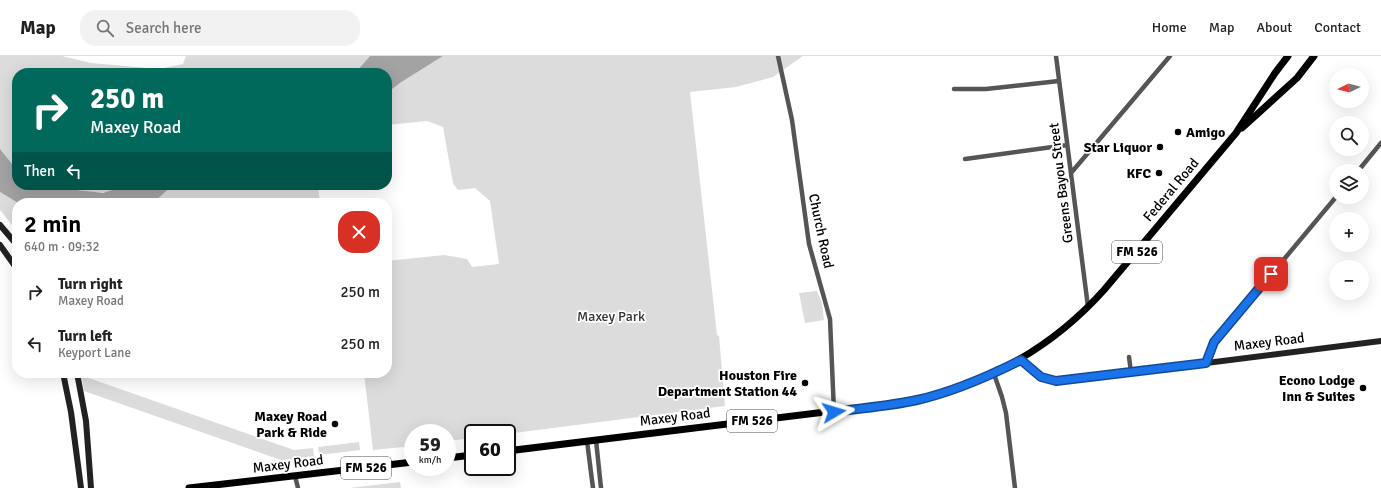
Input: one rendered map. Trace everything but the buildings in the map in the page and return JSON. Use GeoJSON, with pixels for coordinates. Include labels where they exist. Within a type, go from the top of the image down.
{"type":"FeatureCollection","features":[{"type":"Feature","properties":{"kind":"main road","name":"Federal Road"},"geometry":{"type":"LineString","coordinates":[[1021,360],[1062,331],[1088,308],[1236,133],[1263,90],[1288,56]]}},
{"type":"Feature","properties":{"kind":"main road","name":"Federal Road"},"geometry":{"type":"LineString","coordinates":[[1236,133],[1297,78],[1313,57]]}},
{"type":"Feature","properties":{"kind":"main road"},"geometry":{"type":"LineString","coordinates":[[1263,90],[1274,100]]}},
{"type":"Feature","properties":{"kind":"main road","name":"Maxey Road"},"geometry":{"type":"LineString","coordinates":[[516,450],[915,401],[944,393],[994,374],[1021,360]]}},
{"type":"Feature","properties":{"kind":"main road","name":"Maxey Road"},"geometry":{"type":"LineString","coordinates":[[189,488],[404,463]]}},
{"type":"Feature","properties":{"kind":"street","name":"Church Road"},"geometry":{"type":"LineString","coordinates":[[778,56],[792,120],[809,244],[830,319],[834,412]]}},
{"type":"Feature","properties":{"kind":"street","name":"Greens Bayou Street"},"geometry":{"type":"LineString","coordinates":[[1056,56],[1088,308]]}},
{"type":"Feature","properties":{"kind":"street"},"geometry":{"type":"LineString","coordinates":[[1071,173],[1170,56]]}},
{"type":"Feature","properties":{"kind":"street"},"geometry":{"type":"LineString","coordinates":[[954,88],[986,88],[1059,81]]}},
{"type":"Feature","properties":{"kind":"street"},"geometry":{"type":"LineString","coordinates":[[1364,164],[1381,144]]}},
{"type":"Feature","properties":{"kind":"street"},"geometry":{"type":"LineString","coordinates":[[965,159],[1067,145]]}},
{"type":"Feature","properties":{"kind":"street"},"geometry":{"type":"LineString","coordinates":[[1206,363],[1214,342],[1330,204]]}},
{"type":"Feature","properties":{"kind":"street"},"geometry":{"type":"LineString","coordinates":[[0,225],[12,239]]}},
{"type":"Feature","properties":{"kind":"street"},"geometry":{"type":"LineString","coordinates":[[0,245],[12,258]]}},
{"type":"Feature","properties":{"kind":"street","name":"Maxey Road"},"geometry":{"type":"LineString","coordinates":[[1021,360],[1041,377],[1056,381],[1381,341]]}},
{"type":"Feature","properties":{"kind":"street"},"geometry":{"type":"LineString","coordinates":[[1129,358],[1131,372]]}},
{"type":"Feature","properties":{"kind":"street"},"geometry":{"type":"LineString","coordinates":[[994,374],[1006,413],[1015,488]]}},
{"type":"Feature","properties":{"kind":"street"},"geometry":{"type":"LineString","coordinates":[[65,378],[71,412],[80,488]]}},
{"type":"Feature","properties":{"kind":"street"},"geometry":{"type":"LineString","coordinates":[[78,378],[84,410],[92,488]]}},
{"type":"Feature","properties":{"kind":"street"},"geometry":{"type":"LineString","coordinates":[[71,412],[84,410]]}},
{"type":"Feature","properties":{"kind":"street"},"geometry":{"type":"LineString","coordinates":[[596,440],[602,488]]}},
{"type":"Feature","properties":{"kind":"street"},"geometry":{"type":"LineString","coordinates":[[587,441],[593,488]]}},
{"type":"Feature","properties":{"kind":"street"},"geometry":{"type":"LineString","coordinates":[[296,476],[298,488]]}},
{"type":"Feature","properties":{"kind":"green space"},"geometry":{"type":"Polygon","coordinates":[[[0,56],[62,56],[91,63],[148,68],[12,68],[12,164],[0,149],[0,56]]]}},
{"type":"Feature","properties":{"kind":"green space"},"geometry":{"type":"Polygon","coordinates":[[[186,56],[370,56],[359,68],[164,68],[183,64],[186,56]]]}},
{"type":"Feature","properties":{"kind":"green space","name":"Maxey Park"},"geometry":{"type":"Polygon","coordinates":[[[443,56],[803,56],[773,77],[736,87],[690,92],[717,335],[719,336],[725,406],[516,433],[516,424],[464,424],[464,439],[456,440],[456,424],[404,424],[404,447],[373,450],[365,378],[392,378],[392,260],[444,255],[467,259],[472,267],[499,264],[490,201],[475,188],[458,190],[453,183],[443,127],[427,121],[392,124],[392,89],[443,56]]]}},
{"type":"Feature","properties":{"kind":"green space"},"geometry":{"type":"Polygon","coordinates":[[[80,190],[117,190],[105,192],[88,192],[80,190]]]}},
{"type":"Feature","properties":{"kind":"green space"},"geometry":{"type":"Polygon","coordinates":[[[167,190],[319,190],[319,198],[159,198],[167,190]]]}},
{"type":"Feature","properties":{"kind":"green space"},"geometry":{"type":"Polygon","coordinates":[[[0,192],[12,199],[12,225],[0,210],[0,192]]]}},
{"type":"Feature","properties":{"kind":"green space"},"geometry":{"type":"Polygon","coordinates":[[[817,291],[822,303],[824,320],[805,323],[799,293],[817,291]]]}},
{"type":"Feature","properties":{"kind":"green space"},"geometry":{"type":"Polygon","coordinates":[[[82,378],[89,378],[294,450],[313,448],[314,456],[281,460],[84,391],[82,378]]]}},
{"type":"Feature","properties":{"kind":"green space"},"geometry":{"type":"Polygon","coordinates":[[[359,442],[360,450],[319,455],[318,447],[359,442]]]}},
{"type":"Feature","properties":{"kind":"green space"},"geometry":{"type":"Polygon","coordinates":[[[400,482],[401,488],[349,488],[400,482]]]}},
{"type":"Feature","properties":{"kind":"shaded area"},"geometry":{"type":"Polygon","coordinates":[[[370,56],[443,56],[392,89],[392,68],[359,68],[370,56]]]}},
{"type":"Feature","properties":{"kind":"shaded area"},"geometry":{"type":"Polygon","coordinates":[[[0,149],[12,164],[12,190],[77,190],[103,193],[112,190],[167,190],[159,198],[12,198],[12,199],[0,192],[0,149]]]}},
{"type":"Feature","properties":{"kind":"place","name":"Amigo"},"geometry":{"type":"Point","coordinates":[1178,132]}},
{"type":"Feature","properties":{"kind":"place","name":"Star Liquor"},"geometry":{"type":"Point","coordinates":[1160,147]}},
{"type":"Feature","properties":{"kind":"place","name":"KFC"},"geometry":{"type":"Point","coordinates":[1159,173]}},
{"type":"Feature","properties":{"kind":"place","name":"Houston Fire Department Station 44"},"geometry":{"type":"Point","coordinates":[805,383]}},
{"type":"Feature","properties":{"kind":"place","name":"Econo Lodge Inn & Suites"},"geometry":{"type":"Point","coordinates":[1363,388]}},
{"type":"Feature","properties":{"kind":"place","name":"Maxey Road Park & Ride"},"geometry":{"type":"Point","coordinates":[335,424]}},
{"type":"Feature","properties":{"kind":"route"},"geometry":{"type":"LineString","coordinates":[[834,412],[915,401],[944,393],[994,374],[1021,360],[1041,377],[1056,381],[1206,363],[1208,354],[1214,342],[1271,274]]}}]}
